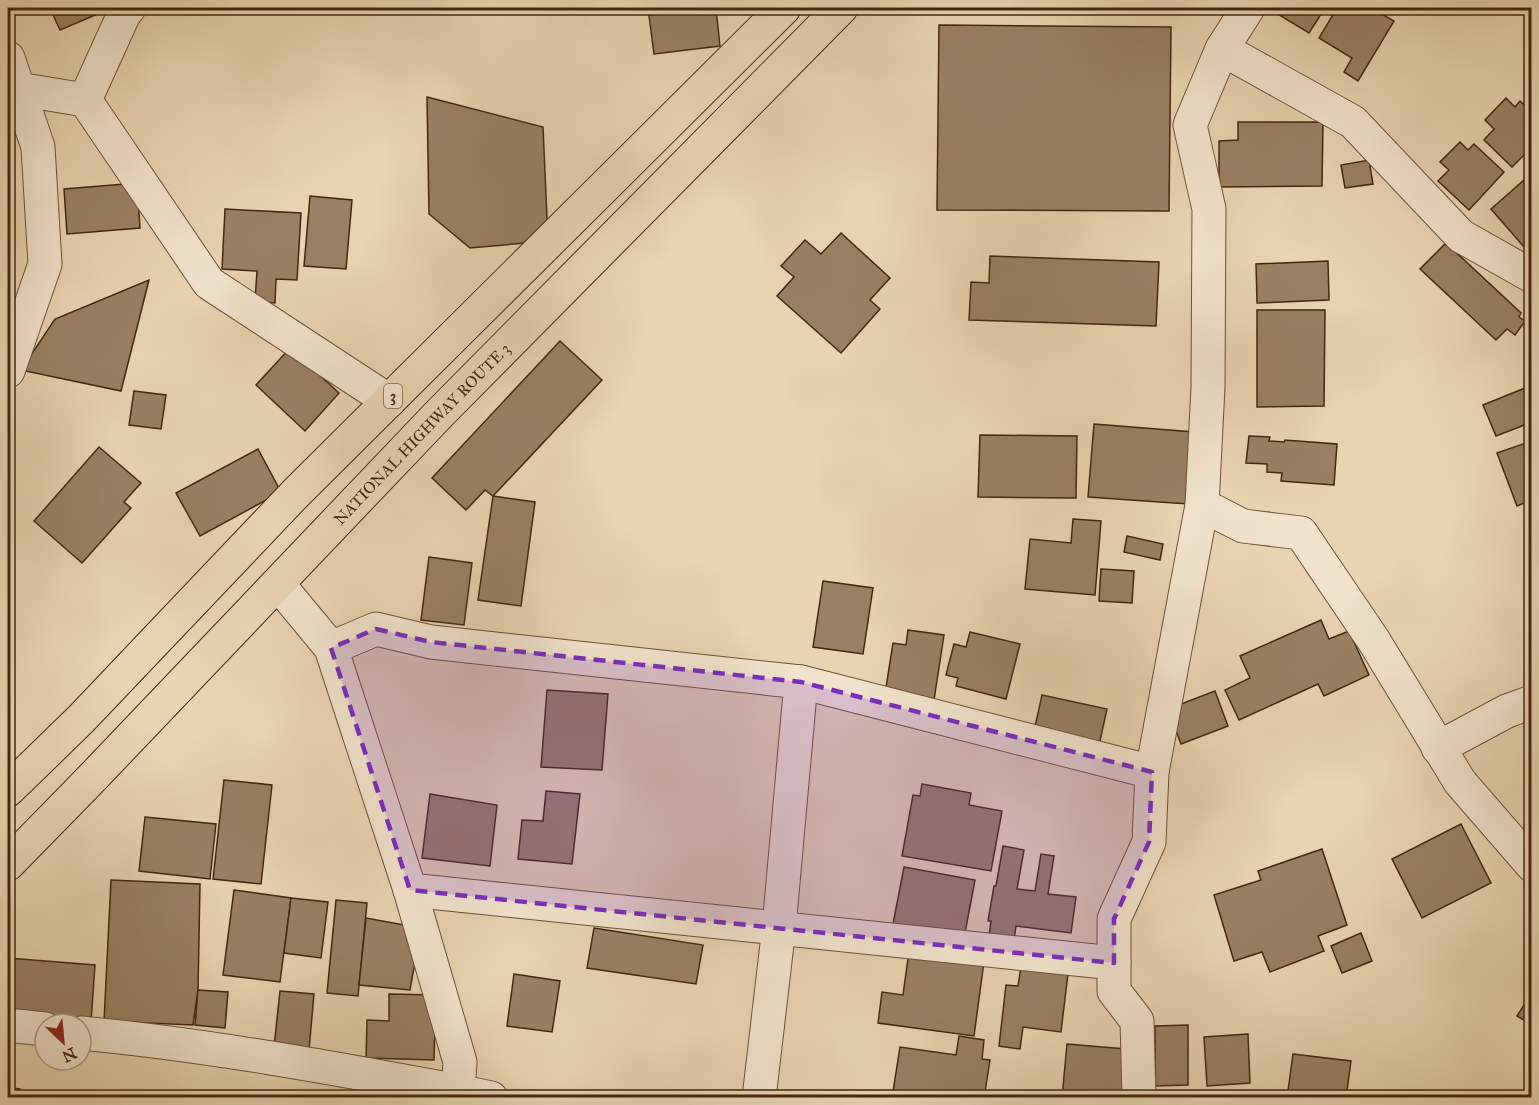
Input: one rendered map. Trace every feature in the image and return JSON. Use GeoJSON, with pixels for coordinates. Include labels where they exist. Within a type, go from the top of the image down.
{"type":"FeatureCollection","features":[{"type":"Feature","properties":{"kind":"highway","name":"3"},"geometry":{"type":"LineString","coordinates":[[8,790],[81,719],[295,494],[784,8]]}},
{"type":"Feature","properties":{"kind":"highway","name":"NATIONAL HIGHWAY ROUTE 3"},"geometry":{"type":"LineString","coordinates":[[8,864],[440,413],[841,8]]}},
{"type":"Feature","properties":{"kind":"street"},"geometry":{"type":"LineString","coordinates":[[85,100],[124,14],[129,8]]}},
{"type":"Feature","properties":{"kind":"street"},"geometry":{"type":"LineString","coordinates":[[1139,1098],[1137,1021],[1114,991],[1114,919],[1149,842],[1152,771],[1202,505],[1208,387],[1209,208],[1190,125],[1222,49],[1248,8]]}},
{"type":"Feature","properties":{"kind":"street"},"geometry":{"type":"LineString","coordinates":[[1222,49],[1353,122],[1461,236],[1532,276]]}},
{"type":"Feature","properties":{"kind":"street"},"geometry":{"type":"LineString","coordinates":[[8,58],[38,147],[45,264],[8,371]]}},
{"type":"Feature","properties":{"kind":"street"},"geometry":{"type":"LineString","coordinates":[[18,89],[85,100],[208,282],[389,400]]}},
{"type":"Feature","properties":{"kind":"street"},"geometry":{"type":"LineString","coordinates":[[1202,505],[1243,526],[1301,533],[1374,641],[1460,782],[1532,865]]}},
{"type":"Feature","properties":{"kind":"street"},"geometry":{"type":"LineString","coordinates":[[278,584],[331,648],[410,890],[460,1062],[458,1091]]}},
{"type":"Feature","properties":{"kind":"street"},"geometry":{"type":"LineString","coordinates":[[331,648],[376,629],[431,642],[801,682],[1152,771]]}},
{"type":"Feature","properties":{"kind":"street"},"geometry":{"type":"LineString","coordinates":[[759,1098],[779,927],[801,682]]}},
{"type":"Feature","properties":{"kind":"street"},"geometry":{"type":"LineString","coordinates":[[1438,748],[1507,711],[1532,702]]}},
{"type":"Feature","properties":{"kind":"street"},"geometry":{"type":"LineString","coordinates":[[410,890],[1114,963]]}},
{"type":"Feature","properties":{"kind":"street"},"geometry":{"type":"LineString","coordinates":[[8,1028],[16,1026],[33,1028]]}},
{"type":"Feature","properties":{"kind":"street"},"geometry":{"type":"LineString","coordinates":[[93,1034],[171,1042],[326,1066],[491,1098]]}},
{"type":"Feature","properties":{"kind":"highlighted area"},"geometry":{"type":"Polygon","coordinates":[[[376,629],[431,642],[801,682],[1152,772],[1149,842],[1114,919],[1114,963],[410,890],[331,648],[376,629]]]}},
{"type":"Feature","properties":{"kind":"building"},"geometry":{"type":"Polygon","coordinates":[[[50,8],[106,8],[107,10],[60,30],[50,8]]]}},
{"type":"Feature","properties":{"kind":"building"},"geometry":{"type":"Polygon","coordinates":[[[203,8],[282,8],[281,14],[203,8]]]}},
{"type":"Feature","properties":{"kind":"building"},"geometry":{"type":"Polygon","coordinates":[[[648,8],[716,8],[720,46],[654,54],[648,8]]]}},
{"type":"Feature","properties":{"kind":"building"},"geometry":{"type":"Polygon","coordinates":[[[1272,8],[1325,8],[1309,33],[1271,10],[1272,8]]]}},
{"type":"Feature","properties":{"kind":"building"},"geometry":{"type":"Polygon","coordinates":[[[1337,8],[1371,8],[1394,21],[1358,81],[1344,72],[1352,58],[1319,38],[1337,8]]]}},
{"type":"Feature","properties":{"kind":"building"},"geometry":{"type":"Polygon","coordinates":[[[939,25],[1171,27],[1169,211],[937,210],[939,25]]]}},
{"type":"Feature","properties":{"kind":"building"},"geometry":{"type":"Polygon","coordinates":[[[427,97],[543,127],[548,241],[470,248],[429,214],[427,97]]]}},
{"type":"Feature","properties":{"kind":"building"},"geometry":{"type":"Polygon","coordinates":[[[1506,98],[1515,107],[1520,101],[1532,112],[1532,147],[1512,167],[1484,140],[1494,129],[1485,120],[1506,98]]]}},
{"type":"Feature","properties":{"kind":"building"},"geometry":{"type":"Polygon","coordinates":[[[1238,122],[1323,122],[1322,186],[1219,187],[1219,141],[1238,140],[1238,122]]]}},
{"type":"Feature","properties":{"kind":"building"},"geometry":{"type":"Polygon","coordinates":[[[1460,142],[1468,150],[1474,144],[1504,172],[1469,210],[1438,181],[1449,170],[1440,162],[1460,142]]]}},
{"type":"Feature","properties":{"kind":"building"},"geometry":{"type":"Polygon","coordinates":[[[1369,160],[1373,184],[1345,188],[1341,165],[1369,160]]]}},
{"type":"Feature","properties":{"kind":"building"},"geometry":{"type":"Polygon","coordinates":[[[1532,173],[1532,240],[1524,247],[1491,209],[1532,173]]]}},
{"type":"Feature","properties":{"kind":"building"},"geometry":{"type":"Polygon","coordinates":[[[137,183],[140,228],[67,234],[64,189],[137,183]]]}},
{"type":"Feature","properties":{"kind":"building"},"geometry":{"type":"Polygon","coordinates":[[[310,196],[352,200],[346,269],[304,266],[310,196]]]}},
{"type":"Feature","properties":{"kind":"building"},"geometry":{"type":"Polygon","coordinates":[[[225,209],[301,213],[297,280],[276,279],[275,303],[255,301],[257,271],[222,269],[225,209]]]}},
{"type":"Feature","properties":{"kind":"building"},"geometry":{"type":"Polygon","coordinates":[[[841,233],[890,278],[870,300],[880,309],[841,353],[777,296],[794,277],[781,266],[805,240],[821,254],[841,233]]]}},
{"type":"Feature","properties":{"kind":"building"},"geometry":{"type":"Polygon","coordinates":[[[1446,243],[1521,313],[1519,317],[1525,321],[1515,335],[1507,329],[1496,340],[1420,269],[1446,243]]]}},
{"type":"Feature","properties":{"kind":"building"},"geometry":{"type":"Polygon","coordinates":[[[990,256],[1159,262],[1156,326],[969,320],[971,282],[989,283],[990,256]]]}},
{"type":"Feature","properties":{"kind":"building"},"geometry":{"type":"Polygon","coordinates":[[[1328,261],[1329,300],[1257,303],[1256,264],[1328,261]]]}},
{"type":"Feature","properties":{"kind":"building"},"geometry":{"type":"Polygon","coordinates":[[[149,280],[121,391],[21,370],[55,319],[149,280]]]}},
{"type":"Feature","properties":{"kind":"building"},"geometry":{"type":"Polygon","coordinates":[[[1257,310],[1325,310],[1324,406],[1257,407],[1257,310]]]}},
{"type":"Feature","properties":{"kind":"building"},"geometry":{"type":"Polygon","coordinates":[[[560,341],[602,380],[493,496],[485,490],[466,510],[432,478],[560,341]]]}},
{"type":"Feature","properties":{"kind":"building"},"geometry":{"type":"Polygon","coordinates":[[[290,348],[339,393],[305,431],[256,385],[290,348]]]}},
{"type":"Feature","properties":{"kind":"building"},"geometry":{"type":"Polygon","coordinates":[[[1530,386],[1532,422],[1496,436],[1483,405],[1530,386]]]}},
{"type":"Feature","properties":{"kind":"building"},"geometry":{"type":"Polygon","coordinates":[[[134,391],[166,395],[161,429],[129,425],[134,391]]]}},
{"type":"Feature","properties":{"kind":"building"},"geometry":{"type":"Polygon","coordinates":[[[1094,424],[1194,432],[1188,504],[1088,497],[1094,424]]]}},
{"type":"Feature","properties":{"kind":"building"},"geometry":{"type":"Polygon","coordinates":[[[980,435],[1077,436],[1076,498],[978,497],[980,435]]]}},
{"type":"Feature","properties":{"kind":"building"},"geometry":{"type":"Polygon","coordinates":[[[1249,436],[1270,437],[1269,441],[1337,444],[1334,485],[1281,481],[1282,473],[1267,472],[1267,464],[1246,463],[1249,436]]]}},
{"type":"Feature","properties":{"kind":"building"},"geometry":{"type":"Polygon","coordinates":[[[1532,441],[1532,500],[1517,506],[1497,453],[1532,441]]]}},
{"type":"Feature","properties":{"kind":"building"},"geometry":{"type":"Polygon","coordinates":[[[99,447],[141,483],[124,502],[131,508],[82,563],[34,521],[99,447]]]}},
{"type":"Feature","properties":{"kind":"building"},"geometry":{"type":"Polygon","coordinates":[[[258,449],[281,492],[200,536],[176,493],[258,449]]]}},
{"type":"Feature","properties":{"kind":"building"},"geometry":{"type":"Polygon","coordinates":[[[493,496],[535,502],[521,606],[478,600],[493,496]]]}},
{"type":"Feature","properties":{"kind":"building"},"geometry":{"type":"Polygon","coordinates":[[[1073,519],[1101,521],[1095,595],[1025,589],[1030,539],[1071,543],[1073,519]]]}},
{"type":"Feature","properties":{"kind":"building"},"geometry":{"type":"Polygon","coordinates":[[[1127,536],[1163,544],[1160,560],[1124,552],[1127,536]]]}},
{"type":"Feature","properties":{"kind":"building"},"geometry":{"type":"Polygon","coordinates":[[[429,557],[472,563],[464,625],[421,620],[429,557]]]}},
{"type":"Feature","properties":{"kind":"building"},"geometry":{"type":"Polygon","coordinates":[[[1101,569],[1134,571],[1132,603],[1099,601],[1101,569]]]}},
{"type":"Feature","properties":{"kind":"building"},"geometry":{"type":"Polygon","coordinates":[[[823,581],[873,588],[863,654],[813,647],[823,581]]]}},
{"type":"Feature","properties":{"kind":"building"},"geometry":{"type":"Polygon","coordinates":[[[1321,620],[1329,639],[1349,631],[1369,675],[1324,696],[1318,684],[1239,720],[1225,690],[1250,678],[1240,656],[1321,620]]]}},
{"type":"Feature","properties":{"kind":"building"},"geometry":{"type":"Polygon","coordinates":[[[908,630],[944,635],[932,713],[885,694],[893,643],[906,645],[908,630]]]}},
{"type":"Feature","properties":{"kind":"building"},"geometry":{"type":"Polygon","coordinates":[[[970,632],[1020,644],[1006,699],[956,686],[958,678],[946,675],[954,644],[966,647],[970,632]]]}},
{"type":"Feature","properties":{"kind":"building"},"geometry":{"type":"Polygon","coordinates":[[[547,690],[608,694],[602,770],[541,767],[547,690]]]}},
{"type":"Feature","properties":{"kind":"building"},"geometry":{"type":"Polygon","coordinates":[[[1215,691],[1228,726],[1181,744],[1168,709],[1215,691]]]}},
{"type":"Feature","properties":{"kind":"building"},"geometry":{"type":"Polygon","coordinates":[[[1042,695],[1107,709],[1098,750],[1033,736],[1042,695]]]}},
{"type":"Feature","properties":{"kind":"building"},"geometry":{"type":"Polygon","coordinates":[[[224,780],[272,785],[261,884],[213,879],[224,780]]]}},
{"type":"Feature","properties":{"kind":"building"},"geometry":{"type":"Polygon","coordinates":[[[922,784],[971,793],[969,805],[1002,811],[991,871],[902,856],[913,795],[920,796],[922,784]]]}},
{"type":"Feature","properties":{"kind":"building"},"geometry":{"type":"Polygon","coordinates":[[[546,791],[580,794],[572,864],[518,859],[522,820],[543,821],[546,791]]]}},
{"type":"Feature","properties":{"kind":"building"},"geometry":{"type":"Polygon","coordinates":[[[430,794],[497,805],[490,866],[422,858],[430,794]]]}},
{"type":"Feature","properties":{"kind":"building"},"geometry":{"type":"Polygon","coordinates":[[[145,817],[216,824],[210,879],[139,871],[145,817]]]}},
{"type":"Feature","properties":{"kind":"building"},"geometry":{"type":"Polygon","coordinates":[[[1461,824],[1491,883],[1422,918],[1392,859],[1461,824]]]}},
{"type":"Feature","properties":{"kind":"building"},"geometry":{"type":"Polygon","coordinates":[[[1003,846],[1024,850],[1017,889],[1035,891],[1041,854],[1054,856],[1048,894],[1076,897],[1071,933],[1016,926],[1014,940],[989,936],[991,921],[988,921],[1003,846]]]}},
{"type":"Feature","properties":{"kind":"building"},"geometry":{"type":"Polygon","coordinates":[[[1322,849],[1347,925],[1318,936],[1324,951],[1270,972],[1262,952],[1234,961],[1214,895],[1261,880],[1258,871],[1322,849]]]}},
{"type":"Feature","properties":{"kind":"building"},"geometry":{"type":"Polygon","coordinates":[[[904,867],[975,880],[964,938],[893,924],[904,867]]]}},
{"type":"Feature","properties":{"kind":"building"},"geometry":{"type":"Polygon","coordinates":[[[111,880],[200,884],[198,990],[193,1025],[104,1021],[111,880]]]}},
{"type":"Feature","properties":{"kind":"building"},"geometry":{"type":"Polygon","coordinates":[[[234,890],[291,898],[280,982],[223,975],[234,890]]]}},
{"type":"Feature","properties":{"kind":"building"},"geometry":{"type":"Polygon","coordinates":[[[291,898],[328,902],[321,958],[284,953],[291,898]]]}},
{"type":"Feature","properties":{"kind":"building"},"geometry":{"type":"Polygon","coordinates":[[[336,900],[367,903],[358,996],[327,993],[336,900]]]}},
{"type":"Feature","properties":{"kind":"building"},"geometry":{"type":"Polygon","coordinates":[[[366,918],[421,928],[410,990],[359,985],[366,918]]]}},
{"type":"Feature","properties":{"kind":"building"},"geometry":{"type":"Polygon","coordinates":[[[594,928],[703,945],[696,984],[587,968],[594,928]]]}},
{"type":"Feature","properties":{"kind":"building"},"geometry":{"type":"Polygon","coordinates":[[[1361,933],[1372,961],[1342,973],[1331,946],[1361,933]]]}},
{"type":"Feature","properties":{"kind":"building"},"geometry":{"type":"Polygon","coordinates":[[[910,944],[985,954],[974,1036],[878,1023],[882,992],[903,995],[910,944]]]}},
{"type":"Feature","properties":{"kind":"building"},"geometry":{"type":"Polygon","coordinates":[[[8,958],[95,965],[92,1012],[33,1012],[33,1018],[8,1016],[8,958]]]}},
{"type":"Feature","properties":{"kind":"building"},"geometry":{"type":"Polygon","coordinates":[[[1022,960],[1069,965],[1061,1032],[1023,1027],[1020,1049],[999,1046],[1006,985],[1018,986],[1022,960]]]}},
{"type":"Feature","properties":{"kind":"building"},"geometry":{"type":"Polygon","coordinates":[[[514,974],[560,981],[552,1032],[507,1026],[514,974]]]}},
{"type":"Feature","properties":{"kind":"building"},"geometry":{"type":"Polygon","coordinates":[[[198,990],[228,992],[225,1028],[195,1025],[198,990]]]}},
{"type":"Feature","properties":{"kind":"building"},"geometry":{"type":"Polygon","coordinates":[[[280,991],[314,994],[309,1050],[274,1047],[280,991]]]}},
{"type":"Feature","properties":{"kind":"building"},"geometry":{"type":"Polygon","coordinates":[[[1532,992],[1532,1025],[1517,1016],[1532,992]]]}},
{"type":"Feature","properties":{"kind":"building"},"geometry":{"type":"Polygon","coordinates":[[[389,994],[436,995],[434,1060],[366,1058],[367,1020],[389,1021],[389,994]]]}},
{"type":"Feature","properties":{"kind":"building"},"geometry":{"type":"Polygon","coordinates":[[[1188,1025],[1188,1085],[1155,1086],[1155,1026],[1188,1025]]]}},
{"type":"Feature","properties":{"kind":"building"},"geometry":{"type":"Polygon","coordinates":[[[1248,1034],[1250,1083],[1207,1086],[1204,1037],[1248,1034]]]}},
{"type":"Feature","properties":{"kind":"building"},"geometry":{"type":"Polygon","coordinates":[[[959,1036],[984,1040],[982,1059],[990,1060],[984,1098],[892,1098],[900,1047],[956,1055],[959,1036]]]}},
{"type":"Feature","properties":{"kind":"building"},"geometry":{"type":"Polygon","coordinates":[[[1067,1044],[1126,1049],[1122,1098],[1062,1098],[1067,1044]]]}},
{"type":"Feature","properties":{"kind":"building"},"geometry":{"type":"Polygon","coordinates":[[[1293,1054],[1351,1061],[1346,1098],[1287,1098],[1293,1054]]]}},
{"type":"Feature","properties":{"kind":"building"},"geometry":{"type":"Polygon","coordinates":[[[8,1087],[20,1089],[19,1098],[8,1098],[8,1087]]]}}]}
